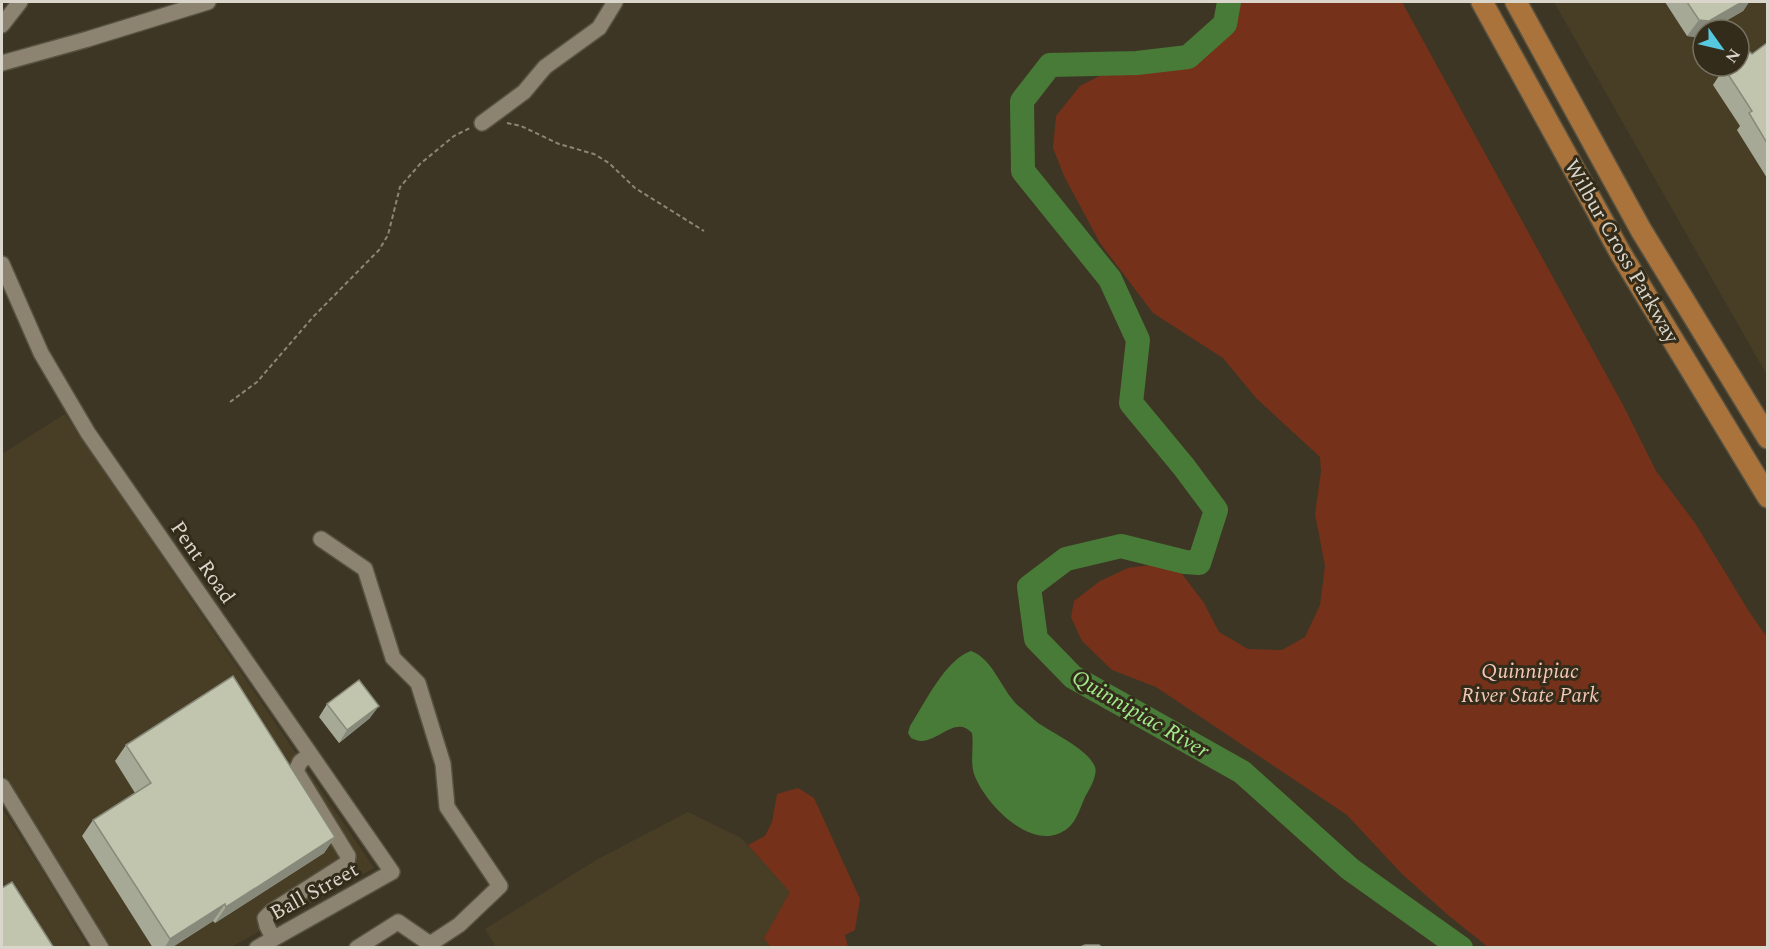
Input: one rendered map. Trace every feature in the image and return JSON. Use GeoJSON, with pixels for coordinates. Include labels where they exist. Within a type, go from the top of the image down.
{"type":"FeatureCollection","features":[{"type":"Feature","properties":{"kind":"highway","name":"Wilbur Cross Parkway"},"geometry":{"type":"LineString","coordinates":[[1482,2],[1621,254],[1767,497]]}},
{"type":"Feature","properties":{"kind":"highway","name":"Wilbur Cross Parkway"},"geometry":{"type":"LineString","coordinates":[[1516,2],[1641,230],[1767,438]]}},
{"type":"Feature","properties":{"kind":"street"},"geometry":{"type":"LineString","coordinates":[[2,25],[20,2]]}},
{"type":"Feature","properties":{"kind":"street"},"geometry":{"type":"LineString","coordinates":[[2,63],[208,2]]}},
{"type":"Feature","properties":{"kind":"street"},"geometry":{"type":"LineString","coordinates":[[482,123],[524,92],[545,67],[599,28],[615,2]]}},
{"type":"Feature","properties":{"kind":"street","name":"Pent Road"},"geometry":{"type":"LineString","coordinates":[[2,264],[41,353],[88,433],[392,872]]}},
{"type":"Feature","properties":{"kind":"street"},"geometry":{"type":"LineString","coordinates":[[321,540],[365,570],[393,658],[418,682],[443,764],[447,807],[500,886],[459,925],[430,944],[398,922],[357,948]]}},
{"type":"Feature","properties":{"kind":"street"},"geometry":{"type":"LineString","coordinates":[[273,938],[265,918],[272,911],[347,863],[348,856],[296,771],[300,762],[310,754]]}},
{"type":"Feature","properties":{"kind":"street"},"geometry":{"type":"LineString","coordinates":[[2,786],[101,948]]}},
{"type":"Feature","properties":{"kind":"street","name":"Ball Street"},"geometry":{"type":"LineString","coordinates":[[257,948],[392,872]]}},
{"type":"Feature","properties":{"kind":"path"},"geometry":{"type":"LineString","coordinates":[[230,402],[256,382],[313,317],[380,250],[388,235],[400,188],[420,164],[454,136],[482,123],[498,120],[521,126],[559,144],[594,154],[609,163],[635,188],[704,231]]}},
{"type":"Feature","properties":{"kind":"shaded area"},"geometry":{"type":"Polygon","coordinates":[[[1554,2],[1767,2],[1767,375],[1554,2]]]}},
{"type":"Feature","properties":{"kind":"shaded area"},"geometry":{"type":"Polygon","coordinates":[[[65,414],[374,868],[231,947],[110,947],[2,772],[2,454],[65,414]]]}},
{"type":"Feature","properties":{"kind":"shaded area"},"geometry":{"type":"Polygon","coordinates":[[[971,651],[986,661],[1008,694],[1021,708],[1038,723],[1086,754],[1095,767],[1093,782],[1076,818],[1068,828],[1055,835],[1041,836],[1026,831],[1012,823],[989,799],[974,774],[972,733],[966,728],[947,730],[928,740],[921,741],[911,738],[908,733],[910,726],[944,673],[953,663],[971,651]]]}},
{"type":"Feature","properties":{"kind":"shaded area"},"geometry":{"type":"Polygon","coordinates":[[[2,808],[42,870],[88,947],[2,947],[2,808]]]}},
{"type":"Feature","properties":{"kind":"shaded area"},"geometry":{"type":"Polygon","coordinates":[[[688,812],[741,838],[791,892],[764,938],[770,947],[496,947],[485,929],[598,859],[688,812]]]}},
{"type":"Feature","properties":{"kind":"green space","name":"Quinnipiac River State Park"},"geometry":{"type":"Polygon","coordinates":[[[1227,2],[1402,2],[1623,405],[1656,471],[1695,523],[1767,637],[1767,947],[1488,947],[1402,874],[1347,815],[1156,687],[1112,670],[1082,641],[1071,617],[1074,601],[1100,581],[1128,568],[1173,562],[1204,603],[1219,632],[1248,649],[1282,650],[1305,637],[1320,605],[1325,566],[1315,514],[1321,472],[1320,457],[1256,398],[1223,358],[1153,313],[1100,243],[1064,176],[1053,148],[1056,116],[1080,86],[1121,65],[1148,60],[1169,62],[1196,52],[1217,32],[1227,2]]]}},
{"type":"Feature","properties":{"kind":"green space"},"geometry":{"type":"Polygon","coordinates":[[[798,788],[814,798],[860,899],[855,930],[845,935],[848,947],[770,947],[764,938],[790,892],[748,845],[765,836],[772,822],[777,794],[798,788]]]}},
{"type":"Feature","properties":{"kind":"building"},"geometry":{"type":"Polygon","coordinates":[[[1687,2],[1742,2],[1714,18],[1698,18],[1687,2]]]}},
{"type":"Feature","properties":{"kind":"building"},"geometry":{"type":"Polygon","coordinates":[[[1767,43],[1767,143],[1749,113],[1752,111],[1731,78],[1751,78],[1752,54],[1767,43]]]}},
{"type":"Feature","properties":{"kind":"building"},"geometry":{"type":"Polygon","coordinates":[[[233,676],[335,837],[226,907],[225,904],[170,939],[93,820],[151,783],[126,745],[233,676]]]}},
{"type":"Feature","properties":{"kind":"building"},"geometry":{"type":"Polygon","coordinates":[[[359,680],[379,706],[347,730],[327,704],[359,680]]]}},
{"type":"Feature","properties":{"kind":"building"},"geometry":{"type":"Polygon","coordinates":[[[12,882],[54,948],[2,948],[2,888],[12,882]]]}},
{"type":"Feature","properties":{"kind":"building"},"geometry":{"type":"Polygon","coordinates":[[[1085,945],[1099,945],[1103,948],[1078,948],[1085,945]]]}},
{"type":"Feature","properties":{"kind":"waterway","name":"Quinnipiac River"},"geometry":{"type":"LineString","coordinates":[[1229,2],[1225,24],[1188,57],[1137,63],[1050,65],[1022,101],[1023,171],[1110,279],[1138,340],[1131,403],[1216,510],[1199,563],[1185,562],[1121,546],[1066,559],[1029,587],[1036,639],[1073,677],[1242,772],[1350,869],[1461,948]]}}]}
